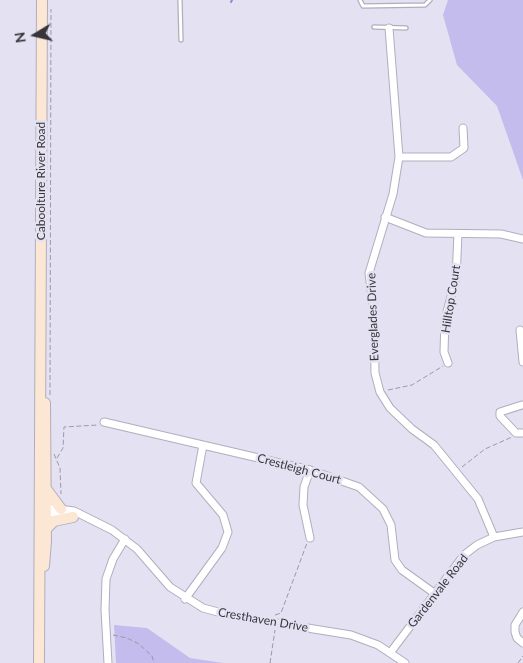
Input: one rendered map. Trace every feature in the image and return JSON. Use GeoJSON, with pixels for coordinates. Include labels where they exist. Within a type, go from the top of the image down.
{"type":"FeatureCollection","features":[{"type":"Feature","properties":{"kind":"main road","name":"Caboolture River Road"},"geometry":{"type":"LineString","coordinates":[[39,663],[42,509],[43,3]]}},
{"type":"Feature","properties":{"kind":"main road","name":"Caboolture River Road"},"geometry":{"type":"LineString","coordinates":[[39,605],[46,529],[42,509],[46,490],[46,426],[41,363]]}},
{"type":"Feature","properties":{"kind":"main road"},"geometry":{"type":"LineString","coordinates":[[46,490],[61,509]]}},
{"type":"Feature","properties":{"kind":"main road"},"geometry":{"type":"LineString","coordinates":[[46,529],[54,521],[73,517]]}},
{"type":"Feature","properties":{"kind":"street","name":"Everglades Drive"},"geometry":{"type":"LineString","coordinates":[[390,28],[399,157],[393,194],[369,273],[374,314],[375,373],[380,392],[390,408],[412,429],[434,445],[478,499],[494,537]]}},
{"type":"Feature","properties":{"kind":"street"},"geometry":{"type":"LineString","coordinates":[[399,157],[451,157],[464,148],[463,128]]}},
{"type":"Feature","properties":{"kind":"street"},"geometry":{"type":"LineString","coordinates":[[385,217],[426,233],[501,234],[523,239]]}},
{"type":"Feature","properties":{"kind":"street","name":"Hilltop Court"},"geometry":{"type":"LineString","coordinates":[[448,364],[444,352],[445,320],[456,278],[458,234]]}},
{"type":"Feature","properties":{"kind":"street"},"geometry":{"type":"LineString","coordinates":[[520,330],[523,362]]}},
{"type":"Feature","properties":{"kind":"street"},"geometry":{"type":"LineString","coordinates":[[519,433],[500,416],[500,412],[523,404]]}},
{"type":"Feature","properties":{"kind":"street","name":"Crestleigh Court"},"geometry":{"type":"LineString","coordinates":[[104,422],[310,470],[359,487],[383,509],[391,525],[395,560],[402,570],[434,593]]}},
{"type":"Feature","properties":{"kind":"street"},"geometry":{"type":"LineString","coordinates":[[185,598],[222,548],[228,532],[223,515],[196,483],[202,445]]}},
{"type":"Feature","properties":{"kind":"street"},"geometry":{"type":"LineString","coordinates":[[310,470],[304,487],[303,505],[310,538]]}},
{"type":"Feature","properties":{"kind":"street","name":"Cresthaven Drive"},"geometry":{"type":"LineString","coordinates":[[42,509],[74,511],[104,525],[125,539],[163,580],[185,598],[203,608],[228,615],[351,635],[370,641],[405,663]]}},
{"type":"Feature","properties":{"kind":"street","name":"Cresthaven Drive"},"geometry":{"type":"LineString","coordinates":[[42,509],[73,517],[87,518]]}},
{"type":"Feature","properties":{"kind":"street","name":"Gardenvale Road"},"geometry":{"type":"LineString","coordinates":[[390,653],[464,555],[477,545],[494,537],[523,532]]}},
{"type":"Feature","properties":{"kind":"street"},"geometry":{"type":"LineString","coordinates":[[108,663],[105,610],[106,579],[113,559],[125,539]]}},
{"type":"Feature","properties":{"kind":"street"},"geometry":{"type":"LineString","coordinates":[[523,612],[515,625],[517,638],[523,643]]}},
{"type":"Feature","properties":{"kind":"lane"},"geometry":{"type":"LineString","coordinates":[[180,0],[181,40]]}},
{"type":"Feature","properties":{"kind":"lane"},"geometry":{"type":"LineString","coordinates":[[360,0],[363,6],[425,5],[430,0]]}},
{"type":"Feature","properties":{"kind":"lane"},"geometry":{"type":"LineString","coordinates":[[374,28],[406,28]]}},
{"type":"Feature","properties":{"kind":"path"},"geometry":{"type":"LineString","coordinates":[[43,3],[50,401]]}},
{"type":"Feature","properties":{"kind":"path"},"geometry":{"type":"LineString","coordinates":[[380,392],[412,385],[448,364]]}},
{"type":"Feature","properties":{"kind":"path"},"geometry":{"type":"LineString","coordinates":[[56,458],[63,448],[64,426],[93,426],[104,422]]}},
{"type":"Feature","properties":{"kind":"path"},"geometry":{"type":"LineString","coordinates":[[456,472],[486,449],[519,433]]}},
{"type":"Feature","properties":{"kind":"path"},"geometry":{"type":"LineString","coordinates":[[53,451],[60,468],[61,494]]}},
{"type":"Feature","properties":{"kind":"path"},"geometry":{"type":"LineString","coordinates":[[274,617],[281,613],[303,551],[310,538]]}},
{"type":"Feature","properties":{"kind":"path"},"geometry":{"type":"LineString","coordinates":[[270,663],[275,630]]}},
{"type":"Feature","properties":{"kind":"path"},"geometry":{"type":"LineString","coordinates":[[113,635],[127,638],[139,644],[152,656],[154,663]]}},
{"type":"Feature","properties":{"kind":"path"},"geometry":{"type":"LineString","coordinates":[[518,663],[523,656]]}},
{"type":"Feature","properties":{"kind":"shaded area"},"geometry":{"type":"Polygon","coordinates":[[[448,0],[523,0],[523,180],[497,106],[457,65],[443,15],[448,0]]]}},
{"type":"Feature","properties":{"kind":"shaded area"},"geometry":{"type":"Polygon","coordinates":[[[114,625],[147,628],[190,658],[223,663],[116,663],[114,625]]]}}]}
